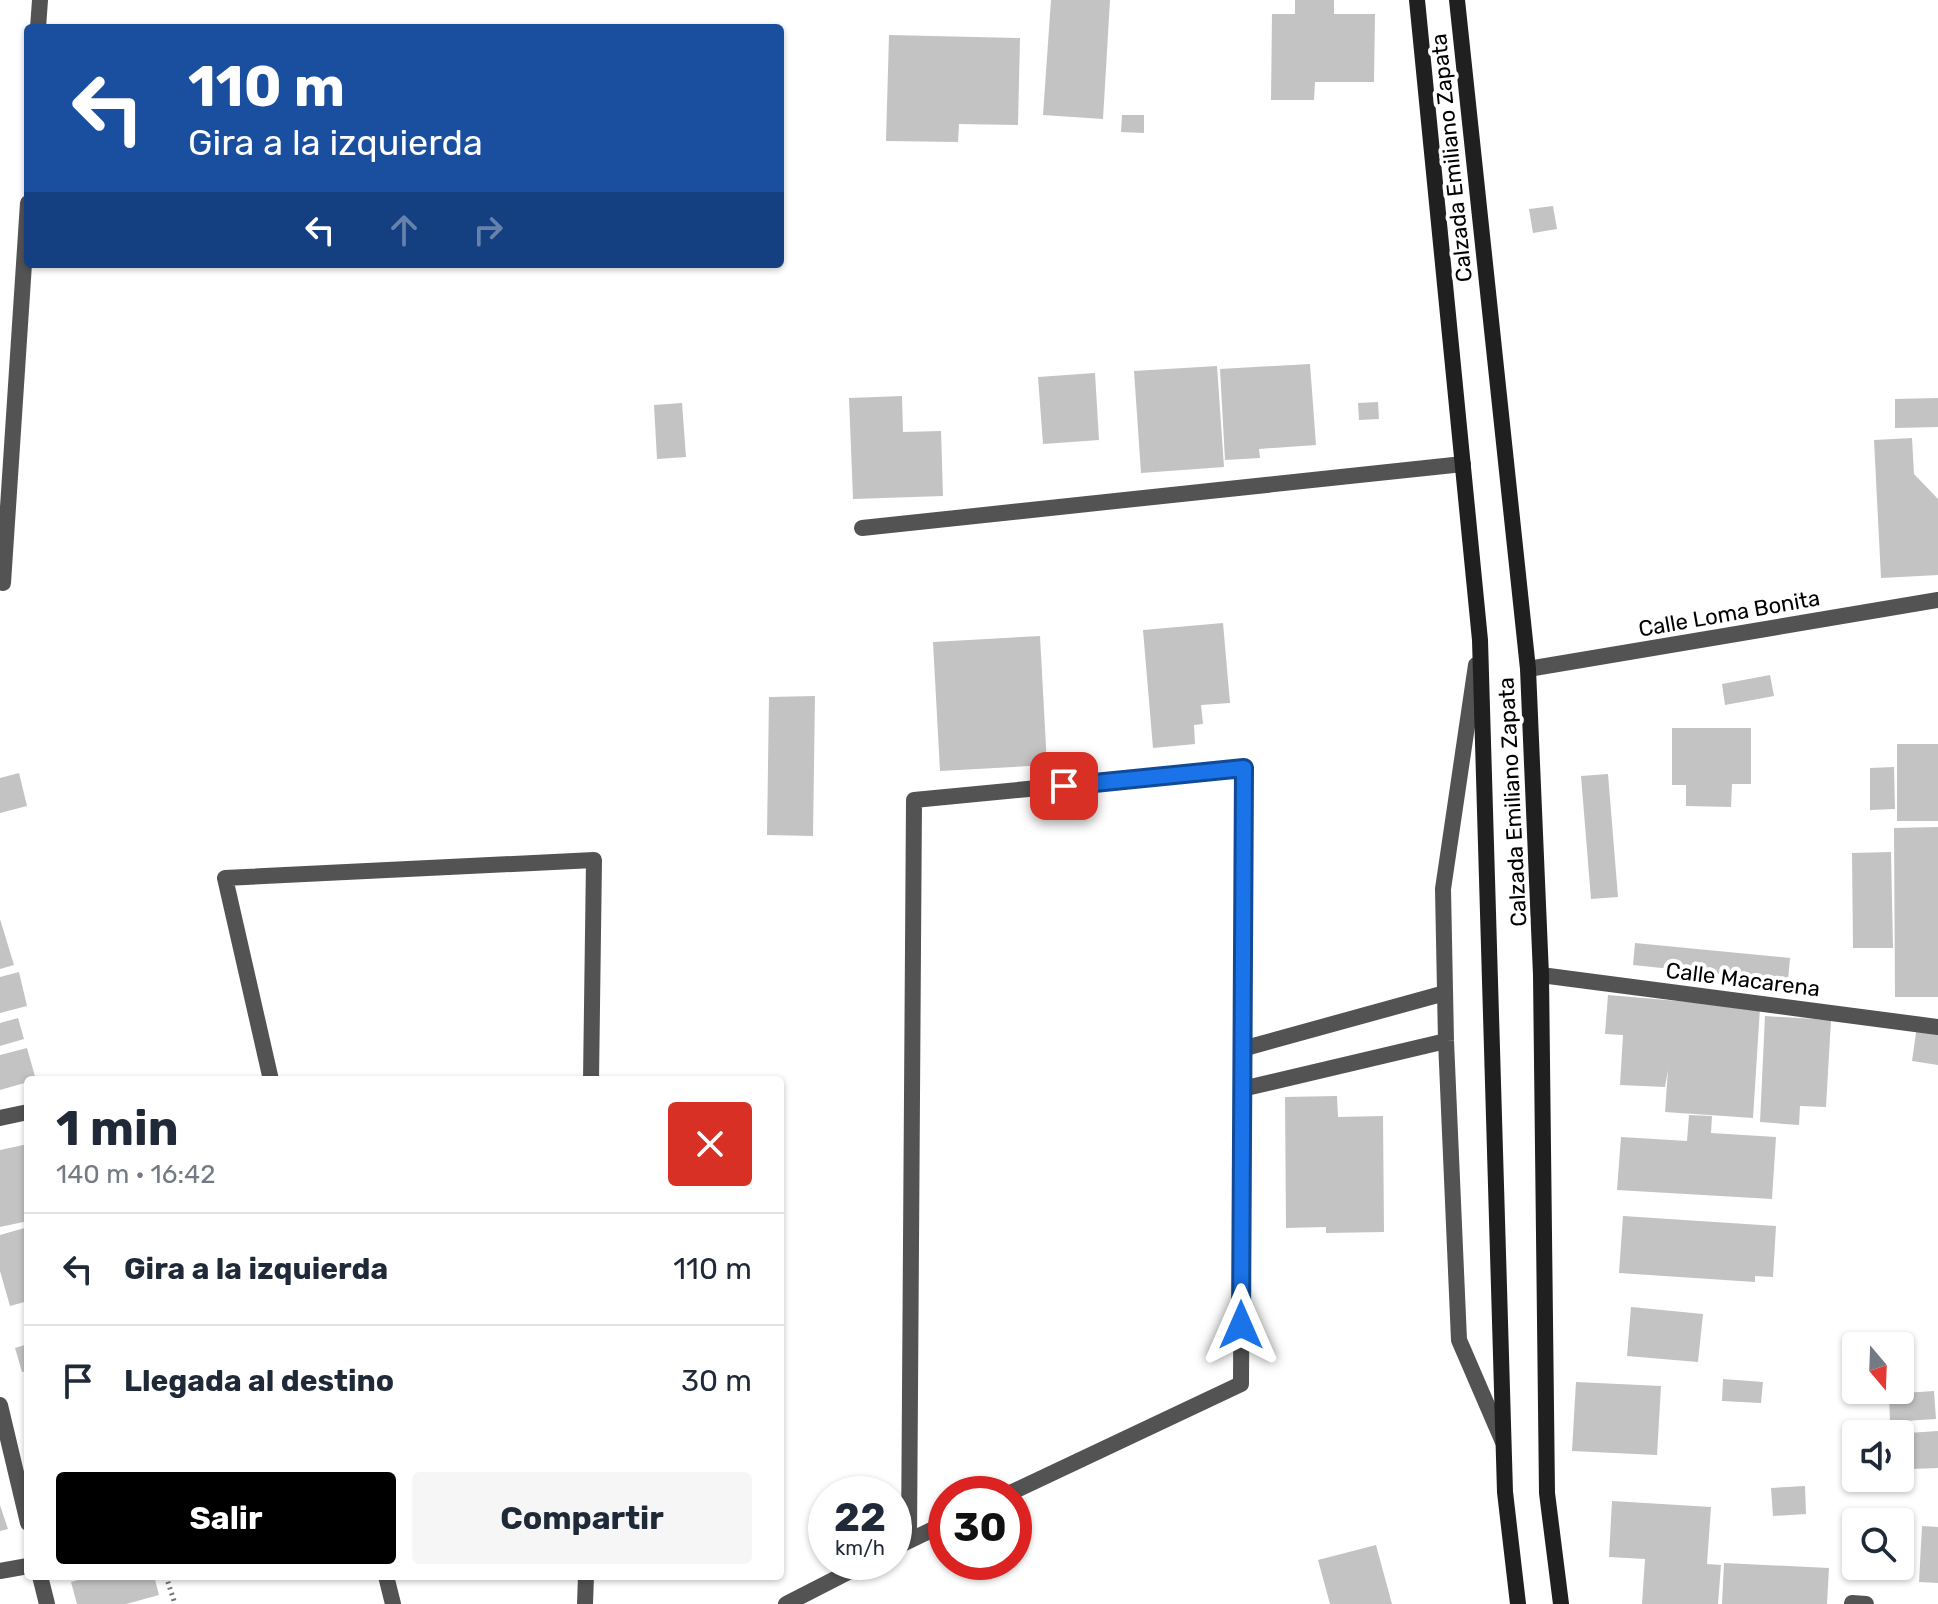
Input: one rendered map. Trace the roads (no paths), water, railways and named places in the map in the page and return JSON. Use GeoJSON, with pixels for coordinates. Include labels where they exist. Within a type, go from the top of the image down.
{"type":"FeatureCollection","features":[{"type":"Feature","properties":{"kind":"main road","name":"Calzada Emiliano Zapata"},"geometry":{"type":"LineString","coordinates":[[1417,0],[1480,640],[1505,1492],[1518,1604]]}},
{"type":"Feature","properties":{"kind":"main road","name":"Calzada Emiliano Zapata"},"geometry":{"type":"LineString","coordinates":[[1457,0],[1528,669],[1541,975],[1547,1493],[1561,1604]]}},
{"type":"Feature","properties":{"kind":"street"},"geometry":{"type":"LineString","coordinates":[[38,24],[40,0]]}},
{"type":"Feature","properties":{"kind":"street"},"geometry":{"type":"LineString","coordinates":[[3,583],[24,264]]}},
{"type":"Feature","properties":{"kind":"street"},"geometry":{"type":"LineString","coordinates":[[862,528],[1463,464]]}},
{"type":"Feature","properties":{"kind":"street","name":"Calle Loma Bonita"},"geometry":{"type":"LineString","coordinates":[[1528,669],[1938,600]]}},
{"type":"Feature","properties":{"kind":"street"},"geometry":{"type":"LineString","coordinates":[[1480,640],[1443,889],[1446,1041],[1459,1340],[1504,1442]]}},
{"type":"Feature","properties":{"kind":"street"},"geometry":{"type":"LineString","coordinates":[[903,1476],[914,800],[1244,768],[1241,1384],[1032,1483]]}},
{"type":"Feature","properties":{"kind":"street"},"geometry":{"type":"LineString","coordinates":[[270,1076],[225,878],[594,860],[591,1076]]}},
{"type":"Feature","properties":{"kind":"street","name":"Calle Macarena"},"geometry":{"type":"LineString","coordinates":[[1541,975],[1938,1027]]}},
{"type":"Feature","properties":{"kind":"street"},"geometry":{"type":"LineString","coordinates":[[1242,1049],[1445,993]]}},
{"type":"Feature","properties":{"kind":"street"},"geometry":{"type":"LineString","coordinates":[[1242,1089],[1446,1041]]}},
{"type":"Feature","properties":{"kind":"street"},"geometry":{"type":"LineString","coordinates":[[0,1118],[24,1113]]}},
{"type":"Feature","properties":{"kind":"street"},"geometry":{"type":"LineString","coordinates":[[0,1405],[24,1506]]}},
{"type":"Feature","properties":{"kind":"street"},"geometry":{"type":"LineString","coordinates":[[0,1571],[24,1567]]}},
{"type":"Feature","properties":{"kind":"street"},"geometry":{"type":"LineString","coordinates":[[41,1580],[47,1604]]}},
{"type":"Feature","properties":{"kind":"street"},"geometry":{"type":"LineString","coordinates":[[387,1580],[393,1604]]}},
{"type":"Feature","properties":{"kind":"street"},"geometry":{"type":"LineString","coordinates":[[585,1604],[586,1580]]}},
{"type":"Feature","properties":{"kind":"street"},"geometry":{"type":"LineString","coordinates":[[786,1604],[833,1580]]}},
{"type":"Feature","properties":{"kind":"street"},"geometry":{"type":"LineString","coordinates":[[1852,1603],[1866,1604]]}}]}
